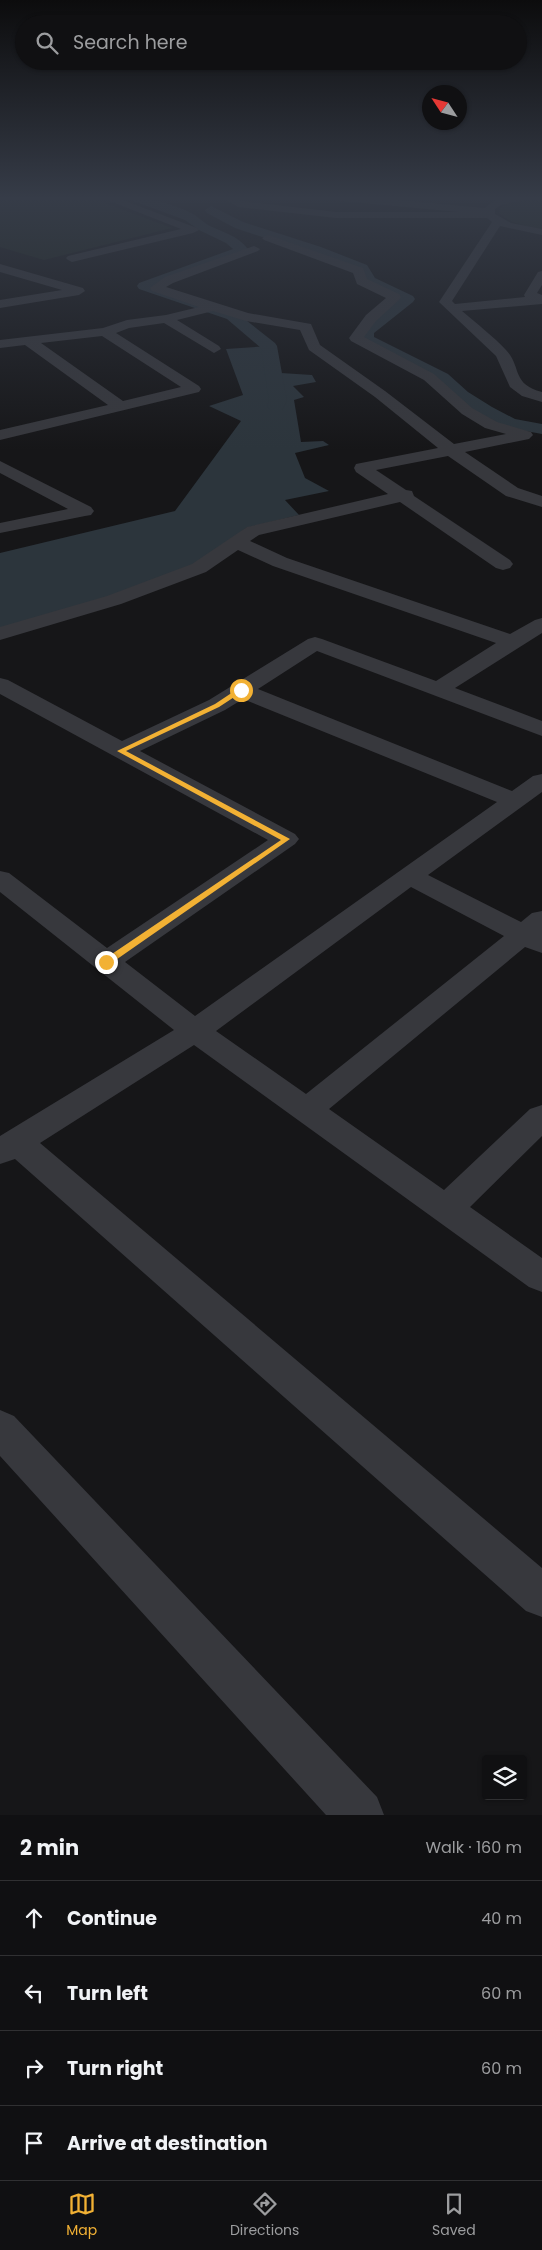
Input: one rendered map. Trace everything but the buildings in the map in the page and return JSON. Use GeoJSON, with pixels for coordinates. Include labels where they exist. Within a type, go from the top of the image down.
{"type":"FeatureCollection","features":[{"type":"Feature","properties":{"kind":"street"},"geometry":{"type":"LineString","coordinates":[[0,304],[79,291],[44,281]]}},
{"type":"Feature","properties":{"kind":"street"},"geometry":{"type":"LineString","coordinates":[[168,281],[156,288],[209,308],[246,317],[306,327],[314,347],[380,394],[450,450],[512,492],[542,502]]}},
{"type":"Feature","properties":{"kind":"street"},"geometry":{"type":"LineString","coordinates":[[361,281],[396,297],[371,318],[356,338],[429,377],[468,411],[491,425],[534,432]]}},
{"type":"Feature","properties":{"kind":"street"},"geometry":{"type":"LineString","coordinates":[[459,281],[444,302],[502,354],[516,384],[527,393],[542,397]]}},
{"type":"Feature","properties":{"kind":"street"},"geometry":{"type":"LineString","coordinates":[[539,281],[530,295],[541,299]]}},
{"type":"Feature","properties":{"kind":"street"},"geometry":{"type":"LineString","coordinates":[[451,308],[541,299]]}},
{"type":"Feature","properties":{"kind":"street"},"geometry":{"type":"LineString","coordinates":[[0,344],[105,332],[127,324],[166,319],[209,308]]}},
{"type":"Feature","properties":{"kind":"street"},"geometry":{"type":"LineString","coordinates":[[166,319],[214,349]]}},
{"type":"Feature","properties":{"kind":"street"},"geometry":{"type":"LineString","coordinates":[[0,435],[194,389],[105,332]]}},
{"type":"Feature","properties":{"kind":"street"},"geometry":{"type":"LineString","coordinates":[[28,341],[121,407]]}},
{"type":"Feature","properties":{"kind":"street"},"geometry":{"type":"LineString","coordinates":[[503,564],[406,495],[362,468],[534,432]]}},
{"type":"Feature","properties":{"kind":"street"},"geometry":{"type":"LineString","coordinates":[[0,466],[85,511],[0,528]]}},
{"type":"Feature","properties":{"kind":"street"},"geometry":{"type":"LineString","coordinates":[[0,634],[114,600],[198,568],[253,531],[406,495]]}},
{"type":"Feature","properties":{"kind":"street"},"geometry":{"type":"LineString","coordinates":[[237,542],[280,562],[512,642]]}},
{"type":"Feature","properties":{"kind":"street"},"geometry":{"type":"LineString","coordinates":[[438,690],[542,624]]}},
{"type":"Feature","properties":{"kind":"street"},"geometry":{"type":"LineString","coordinates":[[121,751],[217,705],[315,643],[542,729]]}},
{"type":"Feature","properties":{"kind":"street"},"geometry":{"type":"LineString","coordinates":[[241,690],[514,800]]}},
{"type":"Feature","properties":{"kind":"street"},"geometry":{"type":"LineString","coordinates":[[5,693],[121,751],[286,839],[106,962]]}},
{"type":"Feature","properties":{"kind":"street"},"geometry":{"type":"LineString","coordinates":[[542,781],[195,1031],[9,1147],[542,1596]]}},
{"type":"Feature","properties":{"kind":"street"},"geometry":{"type":"LineString","coordinates":[[307,1110],[536,932],[409,876]]}},
{"type":"Feature","properties":{"kind":"street"},"geometry":{"type":"LineString","coordinates":[[0,879],[195,1031],[542,1277]]}},
{"type":"Feature","properties":{"kind":"street"},"geometry":{"type":"LineString","coordinates":[[446,1209],[542,1117]]}},
{"type":"Feature","properties":{"kind":"street"},"geometry":{"type":"LineString","coordinates":[[0,1428],[358,1815]]}},
{"type":"Feature","properties":{"kind":"shaded area"},"geometry":{"type":"Polygon","coordinates":[[[269,346],[272,364],[281,373],[312,375],[316,382],[293,386],[304,397],[294,400],[301,442],[323,441],[329,445],[295,453],[305,478],[329,491],[285,500],[299,515],[246,528],[196,567],[103,600],[0,629],[0,553],[175,511],[241,421],[209,406],[243,395],[226,349],[269,346]]]}},
{"type":"Feature","properties":{"kind":"waterway"},"geometry":{"type":"LineString","coordinates":[[159,281],[144,286],[232,316],[269,346],[278,401],[276,406]]}},
{"type":"Feature","properties":{"kind":"waterway"},"geometry":{"type":"LineString","coordinates":[[370,281],[408,299],[366,332],[367,339],[442,378],[462,396],[486,411],[510,423],[542,429]]}},
{"type":"Feature","properties":{"kind":"route"},"geometry":{"type":"LineString","coordinates":[[106,962],[286,839],[121,751],[217,705],[241,690]]}}]}
